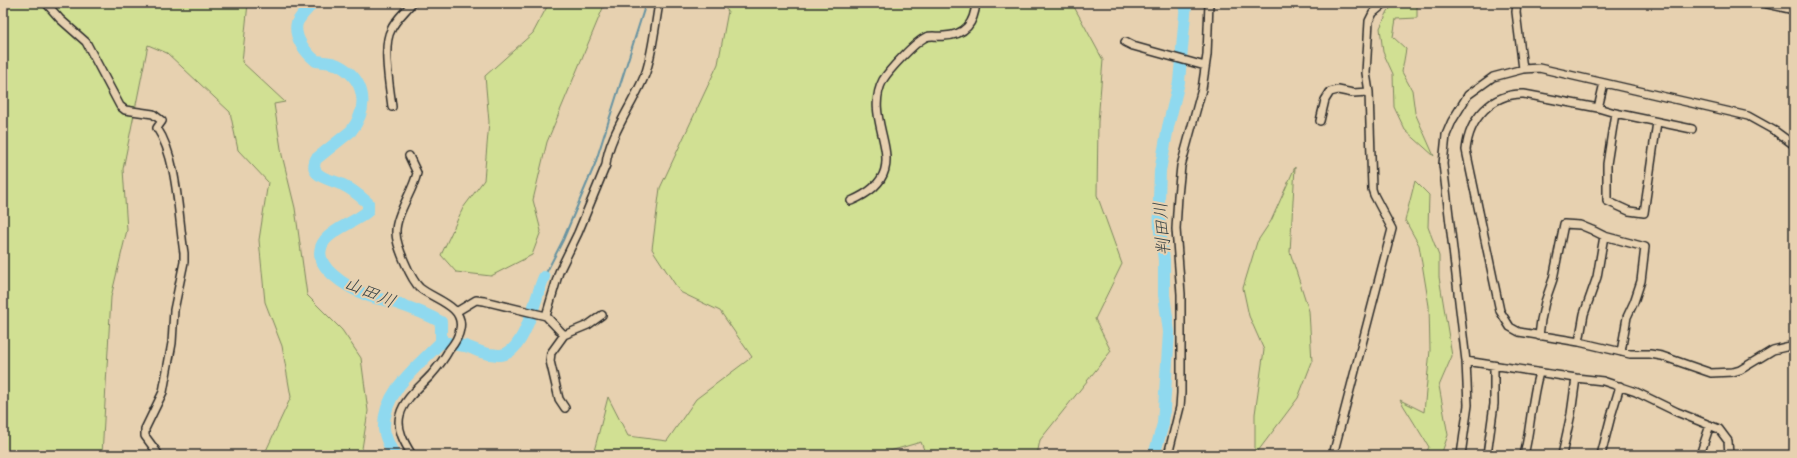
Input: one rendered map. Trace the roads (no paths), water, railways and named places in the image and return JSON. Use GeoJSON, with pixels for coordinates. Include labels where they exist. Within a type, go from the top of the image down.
{"type":"FeatureCollection","features":[{"type":"Feature","properties":{"kind":"street"},"geometry":{"type":"LineString","coordinates":[[46,3],[60,19],[86,42],[120,106],[125,110],[153,114],[162,121],[157,128],[165,142],[173,175],[184,262],[174,310],[172,343],[163,392],[145,429],[145,436],[159,455]]}},
{"type":"Feature","properties":{"kind":"street"},"geometry":{"type":"LineString","coordinates":[[392,107],[387,57],[388,36],[391,29],[412,3]]}},
{"type":"Feature","properties":{"kind":"street"},"geometry":{"type":"LineString","coordinates":[[546,316],[559,272],[584,219],[619,127],[645,73],[659,3]]}},
{"type":"Feature","properties":{"kind":"street"},"geometry":{"type":"LineString","coordinates":[[851,201],[861,197],[872,189],[879,183],[885,173],[886,156],[877,101],[878,91],[887,74],[891,68],[926,37],[955,34],[965,29],[972,22],[976,3]]}},
{"type":"Feature","properties":{"kind":"street"},"geometry":{"type":"LineString","coordinates":[[1168,455],[1180,407],[1181,393],[1181,294],[1176,229],[1181,166],[1197,112],[1207,55],[1209,3]]}},
{"type":"Feature","properties":{"kind":"street"},"geometry":{"type":"LineString","coordinates":[[1333,455],[1392,229],[1372,189],[1369,92],[1366,73],[1369,21],[1373,13],[1385,3]]}},
{"type":"Feature","properties":{"kind":"street"},"geometry":{"type":"LineString","coordinates":[[1517,3],[1517,18],[1523,69]]}},
{"type":"Feature","properties":{"kind":"street"},"geometry":{"type":"LineString","coordinates":[[1763,3],[1794,10]]}},
{"type":"Feature","properties":{"kind":"street"},"geometry":{"type":"LineString","coordinates":[[1125,42],[1133,46],[1205,66]]}},
{"type":"Feature","properties":{"kind":"street"},"geometry":{"type":"LineString","coordinates":[[1461,455],[1468,405],[1466,361],[1443,164],[1446,135],[1452,121],[1468,96],[1492,77],[1523,69],[1539,68],[1748,116],[1775,131],[1794,146]]}},
{"type":"Feature","properties":{"kind":"street"},"geometry":{"type":"LineString","coordinates":[[1598,108],[1604,83]]}},
{"type":"Feature","properties":{"kind":"street"},"geometry":{"type":"LineString","coordinates":[[1320,121],[1325,100],[1330,92],[1338,90],[1353,93],[1369,92]]}},
{"type":"Feature","properties":{"kind":"street"},"geometry":{"type":"LineString","coordinates":[[1692,129],[1542,97],[1513,94],[1495,101],[1484,109],[1476,118],[1467,139],[1466,150],[1500,311],[1510,327],[1519,332],[1579,342],[1621,352],[1662,356],[1706,371],[1724,373],[1740,370],[1773,350],[1794,345]]}},
{"type":"Feature","properties":{"kind":"street"},"geometry":{"type":"LineString","coordinates":[[1615,113],[1606,164],[1607,201],[1629,211],[1644,213],[1657,122]]}},
{"type":"Feature","properties":{"kind":"street"},"geometry":{"type":"LineString","coordinates":[[409,156],[417,173],[399,220],[396,231],[396,240],[414,281],[420,288],[448,305],[456,312],[461,327],[458,335],[440,364],[414,393],[404,406],[400,416],[400,429],[412,455]]}},
{"type":"Feature","properties":{"kind":"street"},"geometry":{"type":"LineString","coordinates":[[1539,336],[1540,320],[1553,279],[1564,224],[1580,225],[1604,236],[1645,247],[1641,281],[1627,317],[1621,352]]}},
{"type":"Feature","properties":{"kind":"street"},"geometry":{"type":"LineString","coordinates":[[1579,342],[1584,314],[1597,277],[1604,236]]}},
{"type":"Feature","properties":{"kind":"street"},"geometry":{"type":"LineString","coordinates":[[456,312],[476,300],[484,300],[546,316],[564,335]]}},
{"type":"Feature","properties":{"kind":"street"},"geometry":{"type":"LineString","coordinates":[[565,408],[559,399],[550,361],[551,353],[564,335],[588,325],[602,315]]}},
{"type":"Feature","properties":{"kind":"street"},"geometry":{"type":"LineString","coordinates":[[1466,361],[1603,381],[1620,386],[1719,429],[1728,441],[1729,455]]}},
{"type":"Feature","properties":{"kind":"street"},"geometry":{"type":"LineString","coordinates":[[1487,455],[1494,404],[1494,366]]}},
{"type":"Feature","properties":{"kind":"street"},"geometry":{"type":"LineString","coordinates":[[1524,455],[1531,421],[1534,390],[1539,372]]}},
{"type":"Feature","properties":{"kind":"street"},"geometry":{"type":"LineString","coordinates":[[1562,455],[1571,414],[1576,378]]}},
{"type":"Feature","properties":{"kind":"street"},"geometry":{"type":"LineString","coordinates":[[1601,455],[1610,416],[1620,386]]}},
{"type":"Feature","properties":{"kind":"street"},"geometry":{"type":"LineString","coordinates":[[1700,455],[1710,425]]}},
{"type":"Feature","properties":{"kind":"waterway","name":"山田川"},"geometry":{"type":"LineString","coordinates":[[313,3],[297,23],[297,34],[301,44],[308,54],[316,61],[338,65],[347,71],[354,78],[362,94],[361,113],[357,122],[351,131],[316,159],[314,168],[322,177],[350,189],[368,203],[368,211],[330,235],[325,240],[320,249],[321,258],[325,267],[333,275],[361,293],[413,309],[441,322],[441,342]]}},
{"type":"Feature","properties":{"kind":"waterway"},"geometry":{"type":"LineString","coordinates":[[544,277],[563,240],[595,164],[646,3]]}},
{"type":"Feature","properties":{"kind":"waterway","name":"判田川"},"geometry":{"type":"LineString","coordinates":[[1154,455],[1163,424],[1169,332],[1164,295],[1164,260],[1160,231],[1160,171],[1168,127],[1179,82],[1186,3]]}},
{"type":"Feature","properties":{"kind":"waterway"},"geometry":{"type":"LineString","coordinates":[[441,342],[465,346],[489,354],[501,355],[510,352],[523,334],[544,277]]}},
{"type":"Feature","properties":{"kind":"waterway"},"geometry":{"type":"LineString","coordinates":[[394,455],[384,429],[385,416],[389,403],[395,392],[412,370],[441,342]]}}]}
